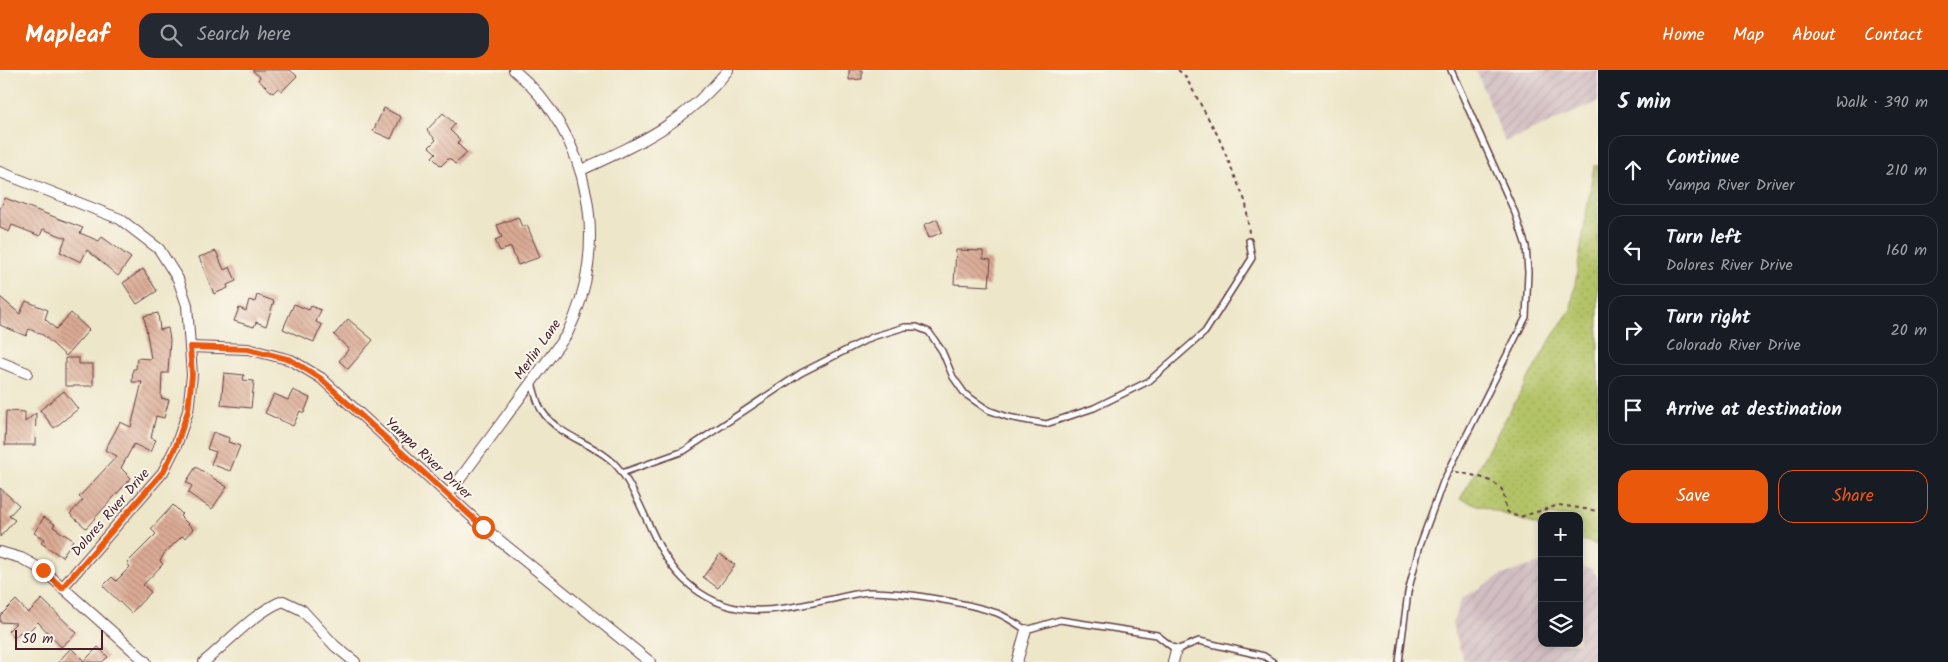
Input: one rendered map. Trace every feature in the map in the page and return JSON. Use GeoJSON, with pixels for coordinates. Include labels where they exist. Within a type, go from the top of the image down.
{"type":"FeatureCollection","features":[{"type":"Feature","properties":{"kind":"street","name":"Merlin Lane"},"geometry":{"type":"LineString","coordinates":[[448,495],[567,334],[577,314],[586,282],[591,219],[581,170],[562,127],[547,105],[514,70]]}},
{"type":"Feature","properties":{"kind":"street"},"geometry":{"type":"LineString","coordinates":[[581,170],[641,142],[672,124],[700,102],[728,70]]}},
{"type":"Feature","properties":{"kind":"street","name":"Dolores River Drive"},"geometry":{"type":"LineString","coordinates":[[0,172],[120,219],[159,249],[178,279],[187,305],[192,375],[188,411],[176,446],[163,472],[62,588]]}},
{"type":"Feature","properties":{"kind":"street","name":"Yampa River Driver"},"geometry":{"type":"LineString","coordinates":[[190,347],[248,349],[291,360],[320,378],[483,527],[650,662]]}},
{"type":"Feature","properties":{"kind":"street"},"geometry":{"type":"LineString","coordinates":[[0,362],[27,373]]}},
{"type":"Feature","properties":{"kind":"street"},"geometry":{"type":"LineString","coordinates":[[0,552],[20,558],[43,570],[146,662]]}},
{"type":"Feature","properties":{"kind":"street"},"geometry":{"type":"LineString","coordinates":[[204,662],[274,604],[284,601],[302,610],[335,646],[354,662]]}},
{"type":"Feature","properties":{"kind":"street"},"geometry":{"type":"LineString","coordinates":[[1017,662],[1026,630]]}},
{"type":"Feature","properties":{"kind":"street"},"geometry":{"type":"LineString","coordinates":[[1173,662],[1176,650]]}},
{"type":"Feature","properties":{"kind":"lane"},"geometry":{"type":"LineString","coordinates":[[1399,662],[1408,592],[1420,545],[1449,470],[1526,317],[1528,272],[1526,246],[1515,213],[1452,70]]}},
{"type":"Feature","properties":{"kind":"lane"},"geometry":{"type":"LineString","coordinates":[[622,473],[684,452],[801,373],[872,338],[905,327],[917,327],[929,332],[942,351],[953,377],[961,388],[988,410],[1008,417],[1046,424],[1094,408],[1149,382],[1205,332],[1252,258],[1249,241]]}},
{"type":"Feature","properties":{"kind":"lane"},"geometry":{"type":"LineString","coordinates":[[532,382],[542,411],[560,428],[615,463],[632,486],[656,543],[671,566],[700,593],[721,604],[748,612],[774,611],[870,592],[923,596],[997,613],[1026,630],[1060,620],[1157,635],[1176,650],[1199,641],[1264,656],[1273,662]]}},
{"type":"Feature","properties":{"kind":"path"},"geometry":{"type":"LineString","coordinates":[[1178,70],[1185,76],[1218,136],[1246,203],[1249,241]]}},
{"type":"Feature","properties":{"kind":"path"},"geometry":{"type":"LineString","coordinates":[[1449,470],[1478,477],[1498,485],[1503,492],[1506,510],[1514,516],[1520,517],[1559,505],[1598,511]]}},
{"type":"Feature","properties":{"kind":"shaded area"},"geometry":{"type":"Polygon","coordinates":[[[1476,70],[1598,70],[1598,102],[1505,142],[1476,70]]]}},
{"type":"Feature","properties":{"kind":"shaded area"},"geometry":{"type":"Polygon","coordinates":[[[1538,563],[1538,647],[1583,647],[1583,567],[1592,569],[1598,578],[1598,662],[1464,662],[1452,624],[1462,598],[1502,575],[1538,563]]]}},
{"type":"Feature","properties":{"kind":"green space"},"geometry":{"type":"Polygon","coordinates":[[[1598,164],[1598,545],[1583,540],[1583,512],[1538,512],[1538,526],[1460,499],[1552,337],[1571,309],[1594,166],[1598,164]]]}},
{"type":"Feature","properties":{"kind":"building"},"geometry":{"type":"Polygon","coordinates":[[[252,70],[290,70],[297,76],[282,91],[278,88],[273,93],[258,80],[260,77],[252,70]]]}},
{"type":"Feature","properties":{"kind":"building"},"geometry":{"type":"Polygon","coordinates":[[[849,70],[862,70],[862,79],[849,80],[849,70]]]}},
{"type":"Feature","properties":{"kind":"building"},"geometry":{"type":"Polygon","coordinates":[[[384,108],[401,117],[391,139],[373,131],[384,108]]]}},
{"type":"Feature","properties":{"kind":"building"},"geometry":{"type":"Polygon","coordinates":[[[443,113],[455,124],[450,130],[460,140],[457,143],[467,153],[455,164],[449,158],[441,166],[432,157],[436,153],[429,147],[436,140],[427,130],[443,113]]]}},
{"type":"Feature","properties":{"kind":"building"},"geometry":{"type":"Polygon","coordinates":[[[5,198],[83,228],[80,233],[99,241],[102,237],[131,258],[118,276],[87,250],[81,262],[60,252],[66,238],[43,229],[40,236],[12,225],[9,232],[0,228],[0,209],[5,198]]]}},
{"type":"Feature","properties":{"kind":"building"},"geometry":{"type":"Polygon","coordinates":[[[518,217],[522,227],[527,225],[540,257],[518,265],[511,247],[500,251],[495,240],[502,237],[497,225],[518,217]]]}},
{"type":"Feature","properties":{"kind":"building"},"geometry":{"type":"Polygon","coordinates":[[[937,219],[942,232],[929,238],[924,225],[937,219]]]}},
{"type":"Feature","properties":{"kind":"building"},"geometry":{"type":"Polygon","coordinates":[[[956,250],[983,251],[983,259],[991,260],[989,286],[954,284],[956,250]]]}},
{"type":"Feature","properties":{"kind":"building"},"geometry":{"type":"Polygon","coordinates":[[[216,251],[224,270],[230,267],[236,281],[227,285],[228,288],[214,294],[199,257],[216,251]]]}},
{"type":"Feature","properties":{"kind":"building"},"geometry":{"type":"Polygon","coordinates":[[[143,269],[157,291],[137,304],[123,283],[143,269]]]}},
{"type":"Feature","properties":{"kind":"building"},"geometry":{"type":"Polygon","coordinates":[[[257,295],[274,301],[266,326],[256,322],[254,327],[234,321],[239,308],[246,311],[249,300],[255,302],[257,295]]]}},
{"type":"Feature","properties":{"kind":"building"},"geometry":{"type":"Polygon","coordinates":[[[0,297],[20,314],[26,301],[48,310],[45,319],[56,329],[71,313],[89,330],[66,356],[43,335],[29,329],[26,336],[0,325],[0,297]]]}},
{"type":"Feature","properties":{"kind":"building"},"geometry":{"type":"Polygon","coordinates":[[[294,304],[309,310],[311,306],[321,310],[316,322],[322,325],[314,342],[283,329],[294,304]]]}},
{"type":"Feature","properties":{"kind":"building"},"geometry":{"type":"Polygon","coordinates":[[[158,313],[160,330],[168,328],[170,340],[168,373],[162,373],[161,398],[169,400],[164,418],[156,416],[151,438],[156,440],[150,452],[134,444],[121,468],[131,478],[86,528],[70,514],[83,500],[79,497],[117,456],[105,450],[120,422],[131,427],[142,382],[132,382],[133,369],[136,369],[137,358],[151,359],[144,316],[158,313]]]}},
{"type":"Feature","properties":{"kind":"building"},"geometry":{"type":"Polygon","coordinates":[[[348,319],[373,340],[348,369],[339,361],[349,349],[334,335],[348,319]]]}},
{"type":"Feature","properties":{"kind":"building"},"geometry":{"type":"Polygon","coordinates":[[[65,358],[79,358],[79,364],[93,364],[93,386],[65,386],[65,358]]]}},
{"type":"Feature","properties":{"kind":"building"},"geometry":{"type":"Polygon","coordinates":[[[224,373],[244,375],[243,380],[254,381],[251,408],[221,405],[224,373]]]}},
{"type":"Feature","properties":{"kind":"building"},"geometry":{"type":"Polygon","coordinates":[[[293,390],[310,398],[304,413],[300,411],[293,426],[265,413],[274,394],[288,400],[293,390]]]}},
{"type":"Feature","properties":{"kind":"building"},"geometry":{"type":"Polygon","coordinates":[[[64,391],[78,409],[54,428],[40,410],[64,391]]]}},
{"type":"Feature","properties":{"kind":"building"},"geometry":{"type":"Polygon","coordinates":[[[6,411],[25,412],[25,422],[36,413],[35,445],[5,445],[6,411]]]}},
{"type":"Feature","properties":{"kind":"building"},"geometry":{"type":"Polygon","coordinates":[[[213,432],[229,438],[228,442],[240,446],[230,471],[211,464],[216,452],[207,449],[213,432]]]}},
{"type":"Feature","properties":{"kind":"building"},"geometry":{"type":"Polygon","coordinates":[[[196,467],[227,487],[212,509],[188,493],[192,486],[186,482],[196,467]]]}},
{"type":"Feature","properties":{"kind":"building"},"geometry":{"type":"Polygon","coordinates":[[[0,488],[19,505],[9,516],[15,520],[0,537],[0,488]]]}},
{"type":"Feature","properties":{"kind":"building"},"geometry":{"type":"Polygon","coordinates":[[[173,505],[182,514],[180,516],[193,529],[185,538],[182,536],[164,554],[160,561],[163,564],[143,585],[151,592],[131,613],[103,586],[112,577],[116,581],[130,567],[127,563],[156,534],[151,529],[173,505]]]}},
{"type":"Feature","properties":{"kind":"building"},"geometry":{"type":"Polygon","coordinates":[[[44,517],[55,524],[53,527],[73,540],[62,557],[41,543],[44,539],[34,533],[44,517]]]}},
{"type":"Feature","properties":{"kind":"building"},"geometry":{"type":"Polygon","coordinates":[[[720,554],[735,565],[718,588],[703,577],[720,554]]]}},
{"type":"Feature","properties":{"kind":"building"},"geometry":{"type":"Polygon","coordinates":[[[42,599],[77,633],[61,647],[38,622],[24,636],[20,632],[14,638],[8,631],[16,623],[0,622],[0,616],[16,600],[28,613],[42,599]]]}},
{"type":"Feature","properties":{"kind":"building"},"geometry":{"type":"Polygon","coordinates":[[[98,647],[108,657],[102,662],[58,662],[71,648],[84,661],[98,647]]]}},
{"type":"Feature","properties":{"kind":"route"},"geometry":{"type":"LineString","coordinates":[[43,570],[62,588],[163,472],[176,446],[188,411],[192,375],[190,347],[248,349],[291,360],[320,378],[351,404],[483,527]]}}]}
